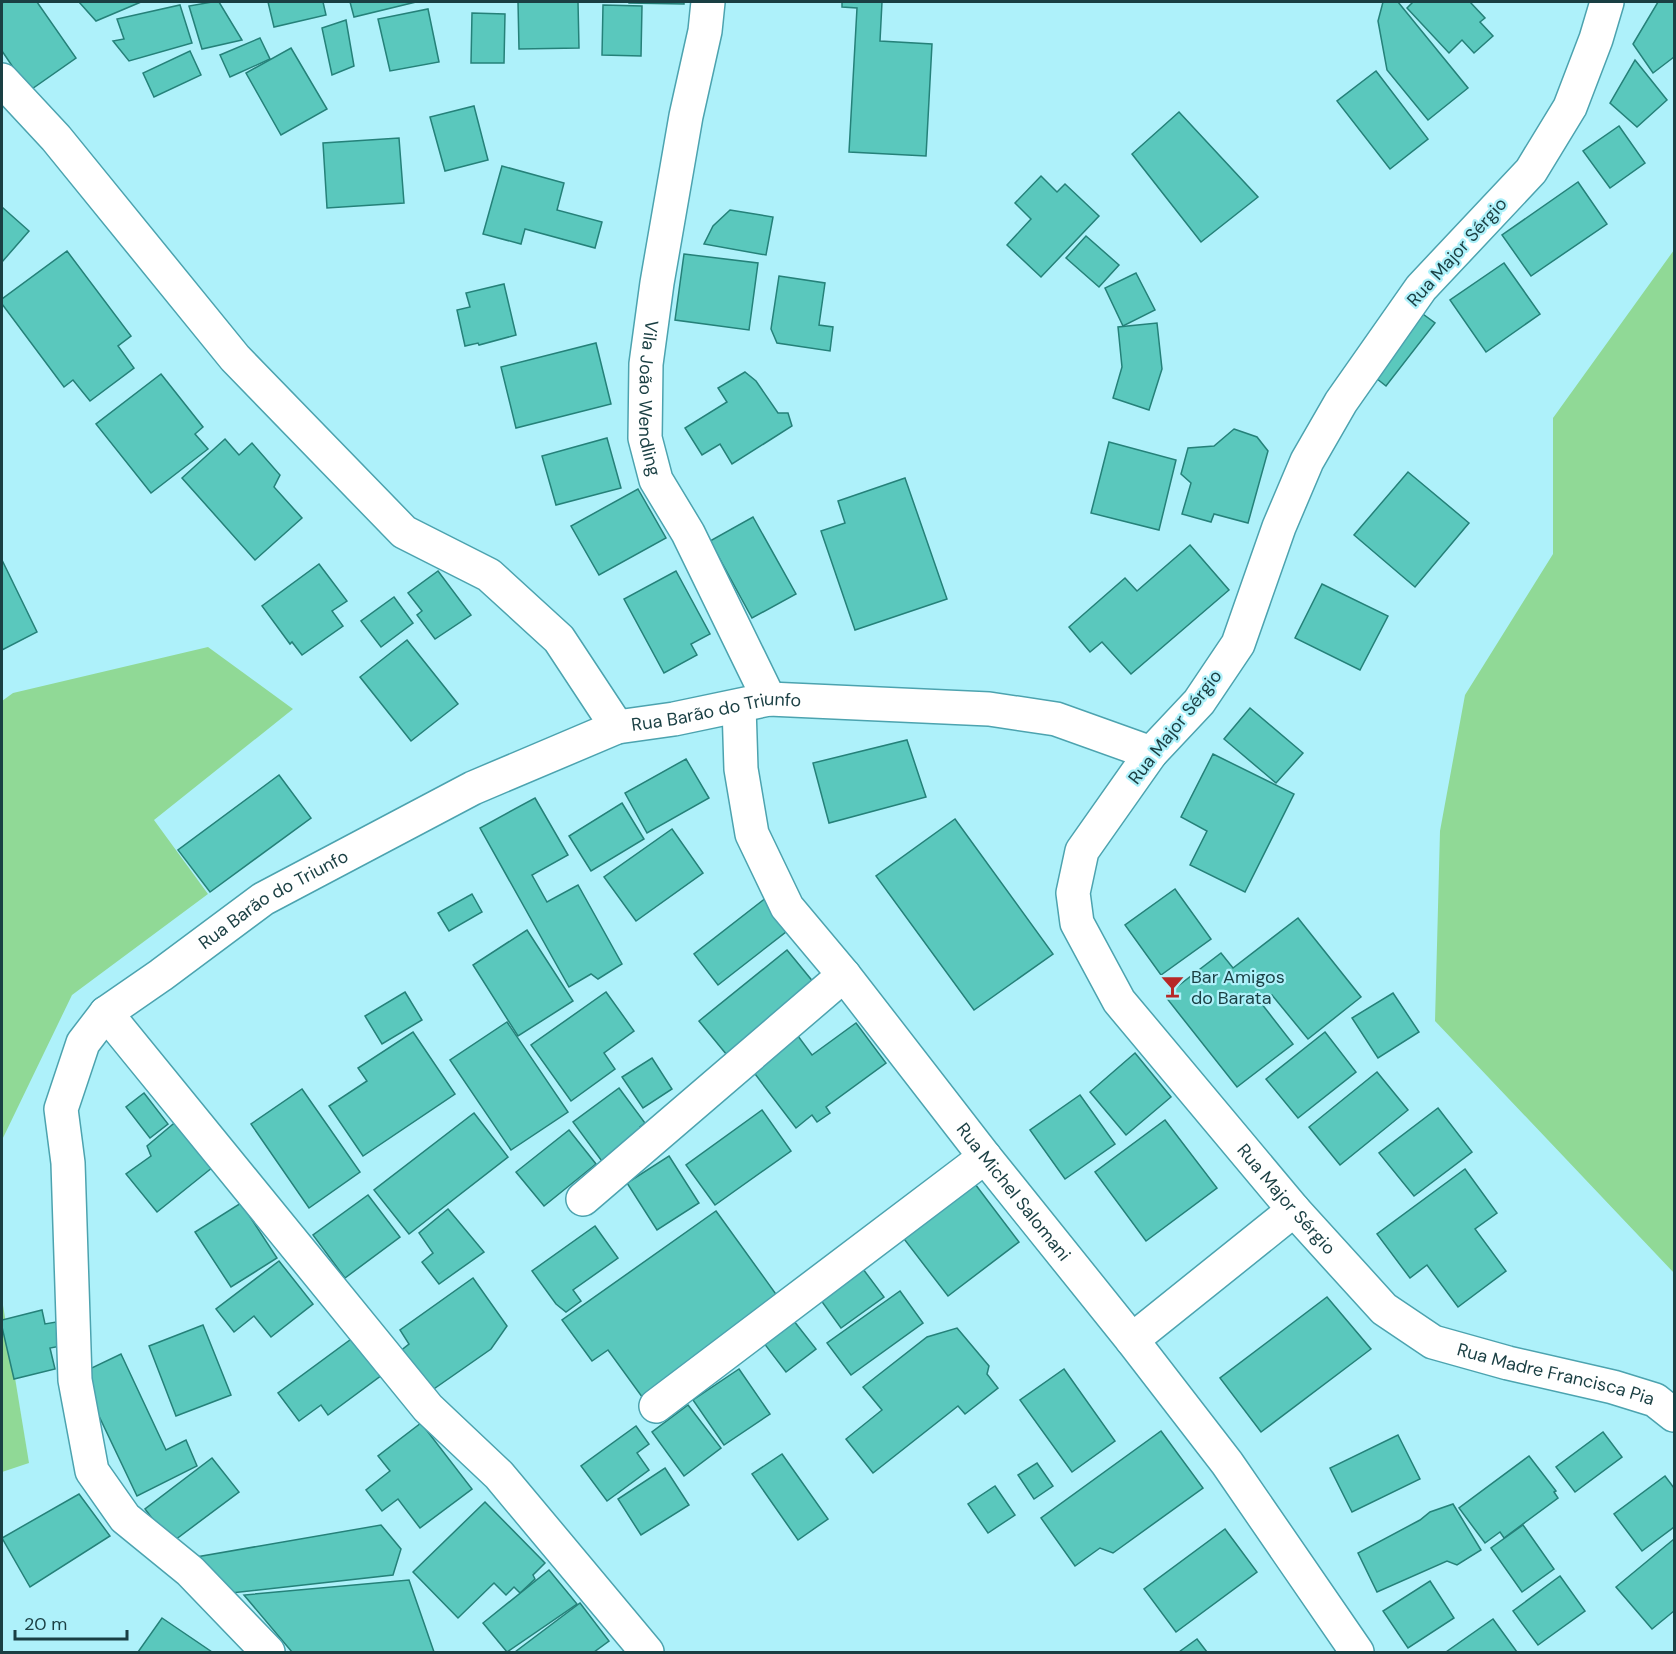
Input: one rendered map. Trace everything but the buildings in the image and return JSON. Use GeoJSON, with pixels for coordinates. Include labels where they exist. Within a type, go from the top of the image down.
{"type":"FeatureCollection","features":[{"type":"Feature","properties":{"kind":"street","name":"Vila João Wendling"},"geometry":{"type":"LineString","coordinates":[[708,2],[705,31],[686,116],[654,306],[646,364],[645,438],[656,480],[688,533],[754,703]]}},
{"type":"Feature","properties":{"kind":"street","name":"Rua Major Sérgio"},"geometry":{"type":"LineString","coordinates":[[1433,1342],[1384,1309],[1294,1210],[1119,1001],[1077,923],[1073,893],[1082,851],[1151,753],[1199,702],[1238,644],[1279,527],[1307,461],[1341,402],[1421,288],[1531,171],[1570,107],[1596,39],[1607,2]]}},
{"type":"Feature","properties":{"kind":"street"},"geometry":{"type":"LineString","coordinates":[[2,80],[56,138],[235,358],[404,532],[489,575],[559,639],[617,727]]}},
{"type":"Feature","properties":{"kind":"street","name":"Rua Barão do Triunfo"},"geometry":{"type":"LineString","coordinates":[[268,1653],[190,1571],[125,1518],[92,1471],[75,1380],[68,1163],[61,1108],[83,1043],[106,1013],[263,899],[473,788],[617,727],[674,719],[754,703],[989,709],[1056,719],[1151,753]]}},
{"type":"Feature","properties":{"kind":"street","name":"Rua Michel Salomani"},"geometry":{"type":"LineString","coordinates":[[754,703],[741,769],[752,834],[788,907],[844,975],[985,1158],[1227,1463],[1357,1653]]}},
{"type":"Feature","properties":{"kind":"street"},"geometry":{"type":"LineString","coordinates":[[583,1199],[844,975]]}},
{"type":"Feature","properties":{"kind":"street"},"geometry":{"type":"LineString","coordinates":[[106,1013],[428,1408],[499,1475],[646,1653]]}},
{"type":"Feature","properties":{"kind":"street"},"geometry":{"type":"LineString","coordinates":[[656,1406],[985,1158]]}},
{"type":"Feature","properties":{"kind":"street"},"geometry":{"type":"LineString","coordinates":[[1131,1340],[1294,1210]]}},
{"type":"Feature","properties":{"kind":"street","name":"Rua Madre Francisca Pia"},"geometry":{"type":"LineString","coordinates":[[1433,1342],[1508,1363],[1613,1387],[1655,1400],[1674,1415]]}},
{"type":"Feature","properties":{"kind":"green space"},"geometry":{"type":"Polygon","coordinates":[[[1674,250],[1674,1273],[1435,1021],[1440,831],[1465,695],[1553,554],[1553,418],[1674,250]]]}},
{"type":"Feature","properties":{"kind":"green space"},"geometry":{"type":"Polygon","coordinates":[[[208,647],[293,709],[154,820],[208,894],[72,995],[2,1140],[2,701],[13,693],[208,647]]]}},
{"type":"Feature","properties":{"kind":"green space"},"geometry":{"type":"Polygon","coordinates":[[[2,1299],[29,1463],[2,1472],[2,1299]]]}},
{"type":"Feature","properties":{"kind":"place","name":"Bar Amigos do Barata"},"geometry":{"type":"Point","coordinates":[1173,987]}}]}
